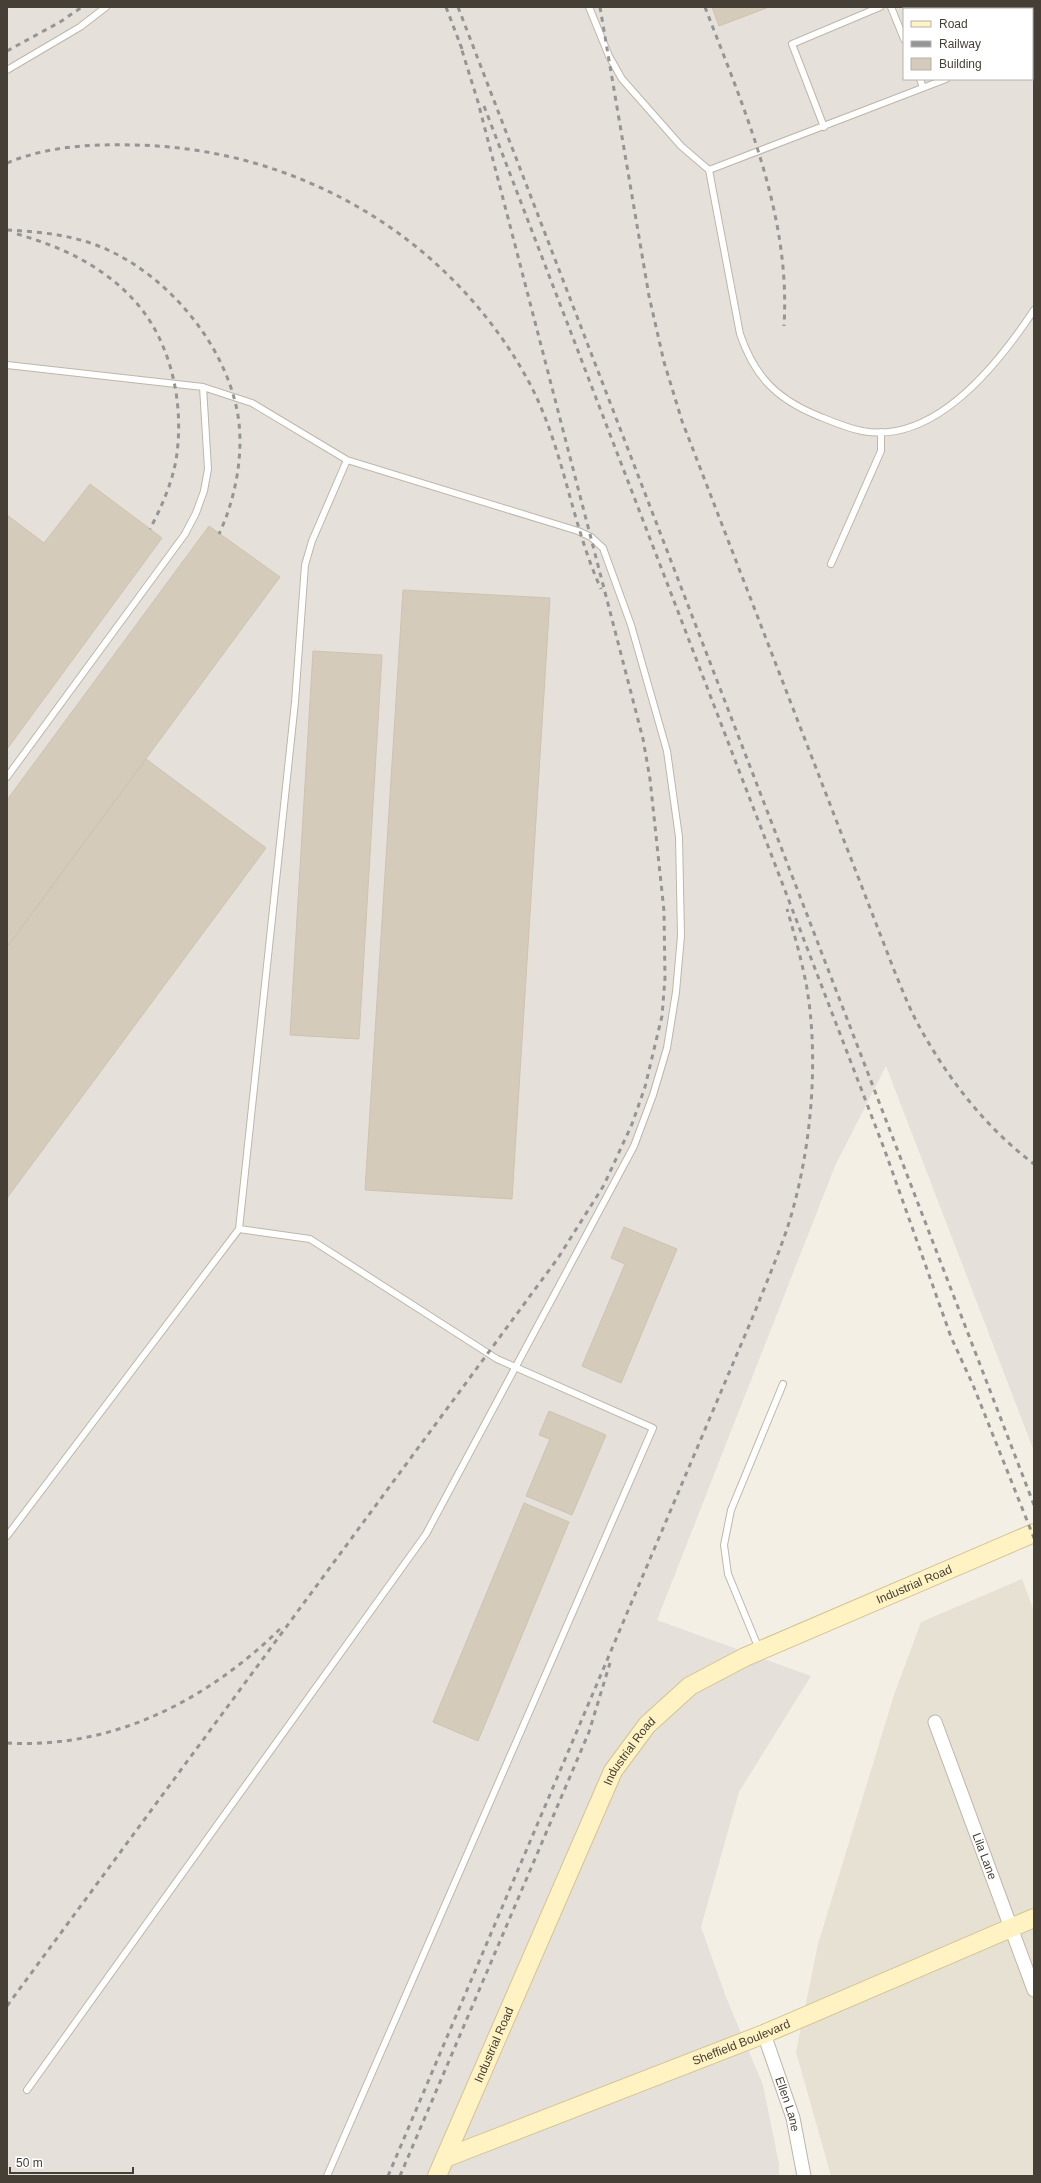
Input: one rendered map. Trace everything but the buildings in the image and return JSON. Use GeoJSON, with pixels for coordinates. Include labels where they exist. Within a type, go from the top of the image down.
{"type":"FeatureCollection","features":[{"type":"Feature","properties":{"kind":"street","name":"Industrial Road"},"geometry":{"type":"LineString","coordinates":[[437,2176],[613,1771],[647,1726],[690,1686],[760,1650],[1034,1533]]}},
{"type":"Feature","properties":{"kind":"street","name":"Lila Lane"},"geometry":{"type":"LineString","coordinates":[[935,1722],[1034,1990]]}},
{"type":"Feature","properties":{"kind":"street","name":"Sheffield Boulevard"},"geometry":{"type":"LineString","coordinates":[[445,2158],[764,2034],[1034,1918]]}},
{"type":"Feature","properties":{"kind":"street","name":"Ellen Lane"},"geometry":{"type":"LineString","coordinates":[[764,2034],[792,2118],[804,2176]]}},
{"type":"Feature","properties":{"kind":"lane"},"geometry":{"type":"LineString","coordinates":[[7,70],[80,27],[106,7]]}},
{"type":"Feature","properties":{"kind":"lane"},"geometry":{"type":"LineString","coordinates":[[589,7],[609,56],[622,79],[681,146],[709,170],[740,334],[748,356],[760,376],[776,392],[807,411],[857,430],[881,432],[918,424],[942,412],[979,382],[1011,345],[1034,310]]}},
{"type":"Feature","properties":{"kind":"lane"},"geometry":{"type":"LineString","coordinates":[[824,127],[792,44],[880,7]]}},
{"type":"Feature","properties":{"kind":"lane"},"geometry":{"type":"LineString","coordinates":[[891,7],[903,37]]}},
{"type":"Feature","properties":{"kind":"lane"},"geometry":{"type":"LineString","coordinates":[[920,80],[923,88]]}},
{"type":"Feature","properties":{"kind":"lane"},"geometry":{"type":"LineString","coordinates":[[709,170],[943,80]]}},
{"type":"Feature","properties":{"kind":"lane"},"geometry":{"type":"LineString","coordinates":[[7,364],[203,387],[252,403],[347,460],[578,531],[599,543],[606,554],[631,625],[667,751],[680,837],[681,936],[676,992],[667,1048],[653,1095],[634,1146],[426,1534],[27,2090]]}},
{"type":"Feature","properties":{"kind":"lane"},"geometry":{"type":"LineString","coordinates":[[7,777],[185,534],[196,513],[204,491],[208,469],[203,387]]}},
{"type":"Feature","properties":{"kind":"lane"},"geometry":{"type":"LineString","coordinates":[[830,564],[881,452],[881,432]]}},
{"type":"Feature","properties":{"kind":"lane"},"geometry":{"type":"LineString","coordinates":[[7,1536],[239,1229],[295,702],[305,565],[312,541],[347,460]]}},
{"type":"Feature","properties":{"kind":"lane"},"geometry":{"type":"LineString","coordinates":[[239,1229],[310,1239],[487,1353],[514,1368],[653,1428],[327,2176]]}},
{"type":"Feature","properties":{"kind":"lane"},"geometry":{"type":"LineString","coordinates":[[760,1650],[728,1574],[724,1545],[730,1510],[783,1384]]}},
{"type":"Feature","properties":{"kind":"shaded area"},"geometry":{"type":"Polygon","coordinates":[[[7,7],[1034,7],[1034,1451],[886,1066],[835,1166],[657,1620],[811,1676],[739,1792],[701,1927],[726,1997],[763,2085],[779,2164],[779,2176],[7,2176],[7,7]]]}},
{"type":"Feature","properties":{"kind":"shaded area"},"geometry":{"type":"Polygon","coordinates":[[[1022,1579],[1034,1611],[1034,2176],[831,2176],[796,2052],[818,1944],[894,1695],[921,1622],[1022,1579]]]}},
{"type":"Feature","properties":{"kind":"railway"},"geometry":{"type":"LineString","coordinates":[[7,51],[60,22],[82,7]]}},
{"type":"Feature","properties":{"kind":"railway"},"geometry":{"type":"LineString","coordinates":[[446,7],[462,49]]}},
{"type":"Feature","properties":{"kind":"railway"},"geometry":{"type":"LineString","coordinates":[[458,7],[1034,1505]]}},
{"type":"Feature","properties":{"kind":"railway"},"geometry":{"type":"LineString","coordinates":[[600,7],[649,296],[664,362],[682,421],[894,970],[912,1012],[942,1065],[969,1101],[1000,1135],[1034,1164]]}},
{"type":"Feature","properties":{"kind":"railway"},"geometry":{"type":"LineString","coordinates":[[705,7],[749,123],[762,163],[772,203],[780,243],[784,284],[784,326]]}},
{"type":"Feature","properties":{"kind":"railway"},"geometry":{"type":"LineString","coordinates":[[7,2006],[558,1258],[604,1185],[632,1124],[645,1087],[662,1016],[665,978],[664,911],[650,779],[643,739],[478,102],[460,44]]}},
{"type":"Feature","properties":{"kind":"railway"},"geometry":{"type":"LineString","coordinates":[[484,106],[885,1151],[951,1337],[973,1385],[1034,1538]]}},
{"type":"Feature","properties":{"kind":"railway"},"geometry":{"type":"LineString","coordinates":[[7,163],[22,157],[70,147],[134,145],[195,150],[255,163],[311,183],[365,211],[414,245],[458,285],[497,332],[530,384],[542,409],[551,434],[582,538],[601,589]]}},
{"type":"Feature","properties":{"kind":"railway"},"geometry":{"type":"LineString","coordinates":[[7,230],[59,235],[84,241],[108,250],[130,262],[152,277],[172,295],[190,315],[206,337],[220,360],[230,385],[237,410],[239,425],[240,441],[237,474],[230,505],[219,534]]}},
{"type":"Feature","properties":{"kind":"railway"},"geometry":{"type":"LineString","coordinates":[[17,234],[63,250],[92,265],[105,274],[130,296],[144,312],[155,329],[164,348],[171,368],[175,389],[179,432],[173,473],[167,492],[150,529]]}},
{"type":"Feature","properties":{"kind":"railway"},"geometry":{"type":"LineString","coordinates":[[388,2176],[754,1314],[787,1229],[802,1170],[811,1107],[812,1075],[810,1013],[806,983],[787,909]]}},
{"type":"Feature","properties":{"kind":"railway"},"geometry":{"type":"LineString","coordinates":[[7,1743],[46,1743],[84,1738],[120,1729],[156,1715],[189,1698],[221,1678],[251,1655],[280,1629]]}},
{"type":"Feature","properties":{"kind":"railway"},"geometry":{"type":"LineString","coordinates":[[400,2176],[589,1732],[610,1663]]}}]}
